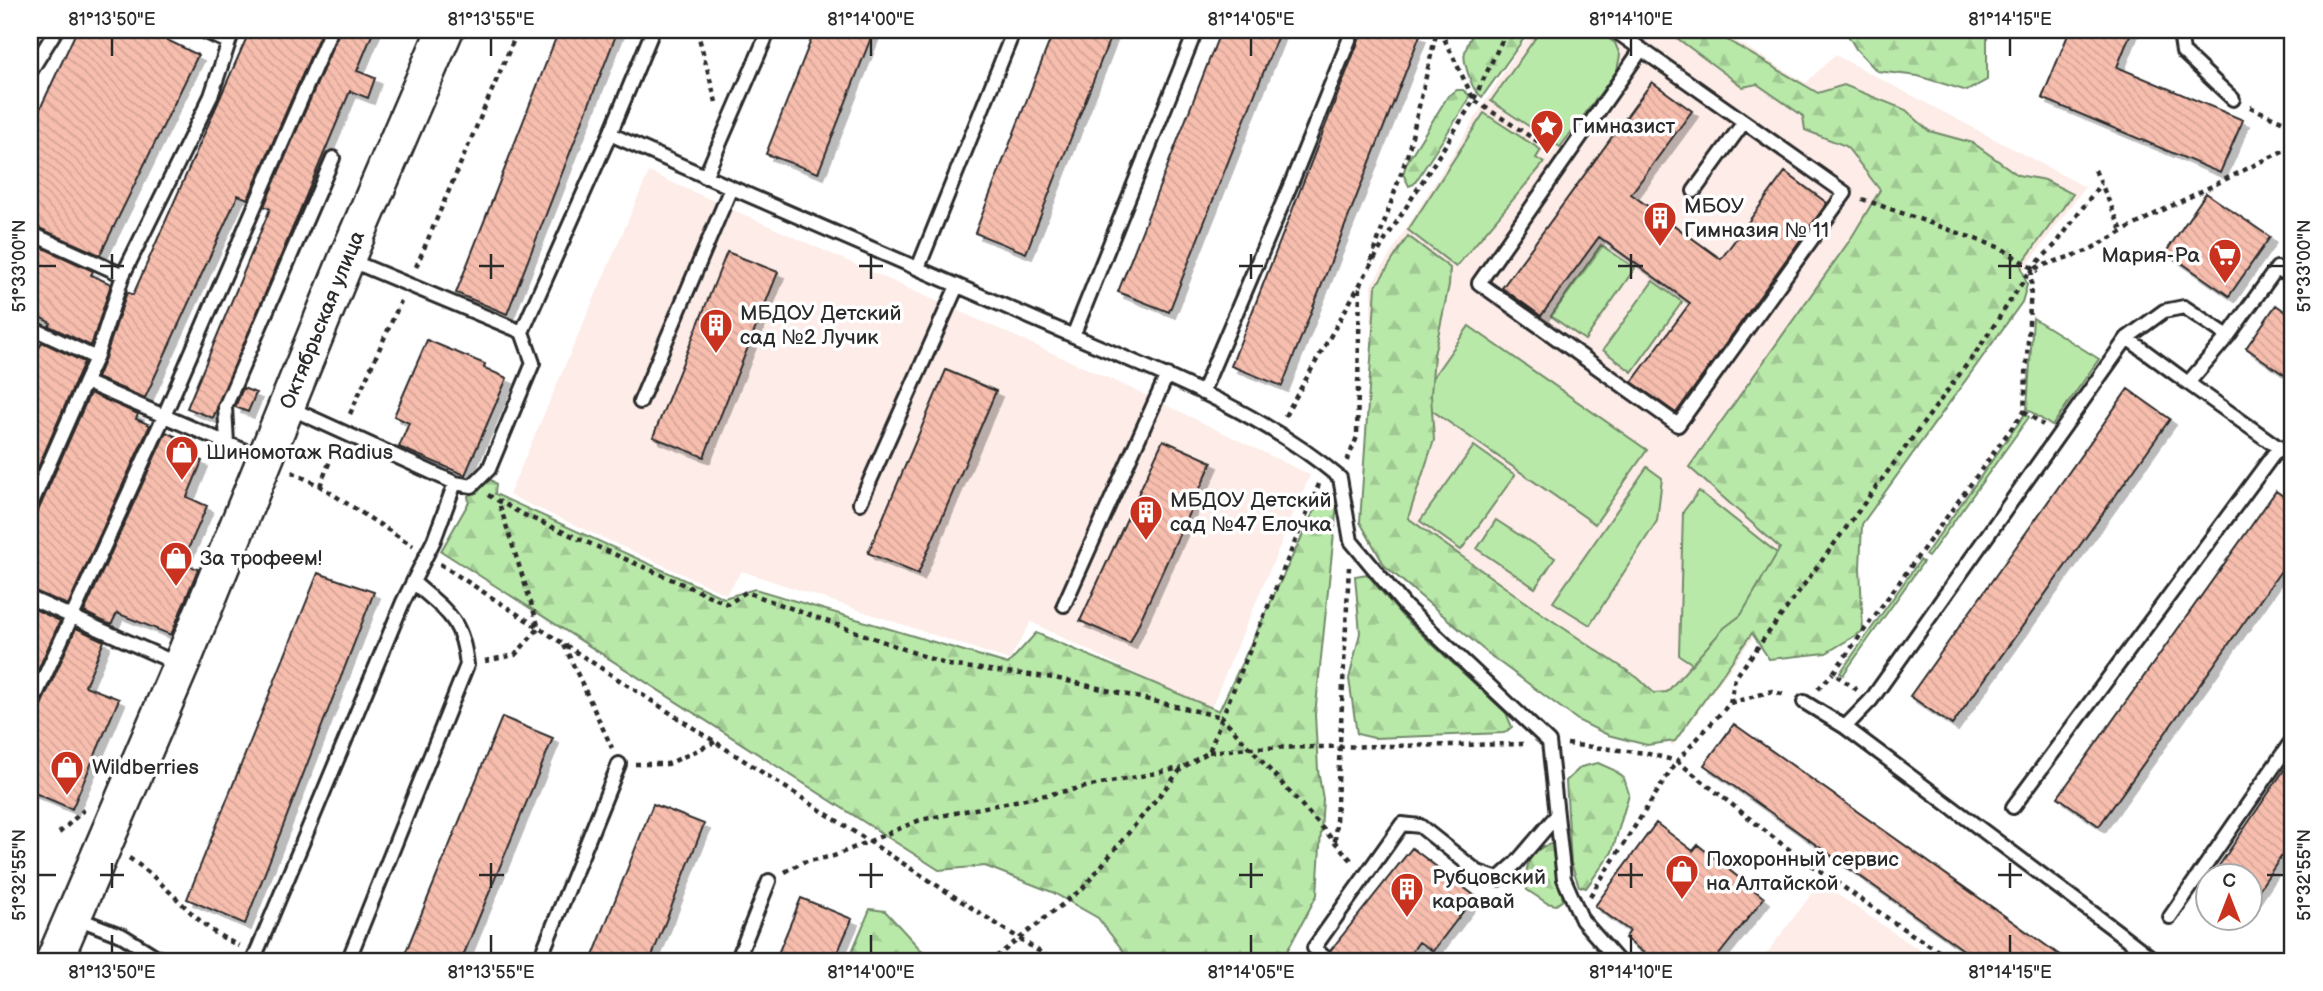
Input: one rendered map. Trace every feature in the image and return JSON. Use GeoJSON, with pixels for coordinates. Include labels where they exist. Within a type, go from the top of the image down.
{"type":"FeatureCollection","features":[{"type":"Feature","properties":{"kind":"main road","name":"Октябрьская улица"},"geometry":{"type":"LineString","coordinates":[[54,961],[181,665],[347,258],[445,30]]}},
{"type":"Feature","properties":{"kind":"lane"},"geometry":{"type":"LineString","coordinates":[[30,72],[56,30]]}},
{"type":"Feature","properties":{"kind":"lane"},"geometry":{"type":"LineString","coordinates":[[30,507],[96,358],[123,275],[211,96],[231,36],[202,30]]}},
{"type":"Feature","properties":{"kind":"lane"},"geometry":{"type":"LineString","coordinates":[[30,708],[164,416],[331,30]]}},
{"type":"Feature","properties":{"kind":"lane"},"geometry":{"type":"LineString","coordinates":[[287,407],[455,483],[472,486],[489,469],[533,363],[522,332],[653,30]]}},
{"type":"Feature","properties":{"kind":"lane"},"geometry":{"type":"LineString","coordinates":[[705,177],[769,30]]}},
{"type":"Feature","properties":{"kind":"lane"},"geometry":{"type":"LineString","coordinates":[[918,268],[1014,30]]}},
{"type":"Feature","properties":{"kind":"lane"},"geometry":{"type":"LineString","coordinates":[[1073,335],[1196,30]]}},
{"type":"Feature","properties":{"kind":"lane"},"geometry":{"type":"LineString","coordinates":[[1202,393],[1353,30]]}},
{"type":"Feature","properties":{"kind":"lane"},"geometry":{"type":"LineString","coordinates":[[1614,30],[1844,193],[1678,425],[1479,282],[1641,50]]}},
{"type":"Feature","properties":{"kind":"lane"},"geometry":{"type":"LineString","coordinates":[[2182,30],[2180,33],[2183,52],[2233,99]]}},
{"type":"Feature","properties":{"kind":"lane"},"geometry":{"type":"LineString","coordinates":[[1694,191],[1744,122]]}},
{"type":"Feature","properties":{"kind":"lane"},"geometry":{"type":"LineString","coordinates":[[610,134],[1167,375],[1275,432],[1327,466],[1340,478],[1350,541],[1405,606],[1549,743],[1564,879],[1582,920],[1618,961]]}},
{"type":"Feature","properties":{"kind":"lane"},"geometry":{"type":"LineString","coordinates":[[227,443],[225,407],[332,158]]}},
{"type":"Feature","properties":{"kind":"lane"},"geometry":{"type":"LineString","coordinates":[[640,402],[731,188]]}},
{"type":"Feature","properties":{"kind":"lane"},"geometry":{"type":"LineString","coordinates":[[30,233],[123,275]]}},
{"type":"Feature","properties":{"kind":"lane"},"geometry":{"type":"LineString","coordinates":[[347,258],[522,332]]}},
{"type":"Feature","properties":{"kind":"lane"},"geometry":{"type":"LineString","coordinates":[[2188,383],[2228,335],[2277,268],[2293,278]]}},
{"type":"Feature","properties":{"kind":"lane"},"geometry":{"type":"LineString","coordinates":[[860,503],[957,286]]}},
{"type":"Feature","properties":{"kind":"lane"},"geometry":{"type":"LineString","coordinates":[[1845,727],[1871,700],[2127,338],[2164,311],[2184,307],[2228,335]]}},
{"type":"Feature","properties":{"kind":"lane"},"geometry":{"type":"LineString","coordinates":[[30,338],[34,328],[96,358]]}},
{"type":"Feature","properties":{"kind":"lane"},"geometry":{"type":"LineString","coordinates":[[2127,338],[2293,458]]}},
{"type":"Feature","properties":{"kind":"lane"},"geometry":{"type":"LineString","coordinates":[[1064,605],[1167,375]]}},
{"type":"Feature","properties":{"kind":"lane"},"geometry":{"type":"LineString","coordinates":[[85,382],[265,459]]}},
{"type":"Feature","properties":{"kind":"lane"},"geometry":{"type":"LineString","coordinates":[[2013,807],[2279,447]]}},
{"type":"Feature","properties":{"kind":"lane"},"geometry":{"type":"LineString","coordinates":[[254,958],[413,582],[427,555],[455,483]]}},
{"type":"Feature","properties":{"kind":"lane"},"geometry":{"type":"LineString","coordinates":[[348,961],[467,665],[464,641],[452,617],[413,582]]}},
{"type":"Feature","properties":{"kind":"lane"},"geometry":{"type":"LineString","coordinates":[[30,598],[181,665]]}},
{"type":"Feature","properties":{"kind":"lane"},"geometry":{"type":"LineString","coordinates":[[1804,702],[1845,727],[2123,936],[2152,961]]}},
{"type":"Feature","properties":{"kind":"lane"},"geometry":{"type":"LineString","coordinates":[[2170,917],[2293,739]]}},
{"type":"Feature","properties":{"kind":"lane"},"geometry":{"type":"LineString","coordinates":[[539,961],[619,764]]}},
{"type":"Feature","properties":{"kind":"lane"},"geometry":{"type":"LineString","coordinates":[[1329,961],[1314,948],[1402,824],[1420,826],[1478,872],[1498,879],[1516,863],[1557,815]]}},
{"type":"Feature","properties":{"kind":"lane"},"geometry":{"type":"LineString","coordinates":[[737,961],[769,881]]}},
{"type":"Feature","properties":{"kind":"lane"},"geometry":{"type":"LineString","coordinates":[[74,917],[123,936],[163,961]]}},
{"type":"Feature","properties":{"kind":"path"},"geometry":{"type":"LineString","coordinates":[[320,486],[518,30]]}},
{"type":"Feature","properties":{"kind":"path"},"geometry":{"type":"LineString","coordinates":[[697,30],[724,133]]}},
{"type":"Feature","properties":{"kind":"path"},"geometry":{"type":"LineString","coordinates":[[1439,30],[1474,100],[1565,159]]}},
{"type":"Feature","properties":{"kind":"path"},"geometry":{"type":"LineString","coordinates":[[1367,272],[1408,153],[1439,30]]}},
{"type":"Feature","properties":{"kind":"path"},"geometry":{"type":"LineString","coordinates":[[1275,432],[1360,283],[1474,100],[1507,30]]}},
{"type":"Feature","properties":{"kind":"path"},"geometry":{"type":"LineString","coordinates":[[2233,99],[2293,126]]}},
{"type":"Feature","properties":{"kind":"path"},"geometry":{"type":"LineString","coordinates":[[2032,268],[2087,251],[2293,146]]}},
{"type":"Feature","properties":{"kind":"path"},"geometry":{"type":"LineString","coordinates":[[2095,170],[2123,233]]}},
{"type":"Feature","properties":{"kind":"path"},"geometry":{"type":"LineString","coordinates":[[1730,704],[1735,678],[1979,348],[2032,268],[2056,244],[2101,183]]}},
{"type":"Feature","properties":{"kind":"path"},"geometry":{"type":"LineString","coordinates":[[1844,193],[2001,248],[2038,272]]}},
{"type":"Feature","properties":{"kind":"path"},"geometry":{"type":"LineString","coordinates":[[1871,700],[1833,673],[2024,411],[2032,268]]}},
{"type":"Feature","properties":{"kind":"path"},"geometry":{"type":"LineString","coordinates":[[1340,478],[1357,437],[1360,283]]}},
{"type":"Feature","properties":{"kind":"path"},"geometry":{"type":"LineString","coordinates":[[265,459],[320,486],[1054,961]]}},
{"type":"Feature","properties":{"kind":"path"},"geometry":{"type":"LineString","coordinates":[[769,881],[803,862],[834,856],[920,820],[1182,768],[1209,752],[1327,466]]}},
{"type":"Feature","properties":{"kind":"path"},"geometry":{"type":"LineString","coordinates":[[472,486],[520,513],[727,604],[746,592],[948,665],[1055,678],[1222,718],[1365,874]]}},
{"type":"Feature","properties":{"kind":"path"},"geometry":{"type":"LineString","coordinates":[[498,500],[540,628]]}},
{"type":"Feature","properties":{"kind":"path"},"geometry":{"type":"LineString","coordinates":[[1335,842],[1350,541]]}},
{"type":"Feature","properties":{"kind":"path"},"geometry":{"type":"LineString","coordinates":[[467,665],[515,655],[540,628]]}},
{"type":"Feature","properties":{"kind":"path"},"geometry":{"type":"LineString","coordinates":[[564,644],[619,764],[668,764],[715,742]]}},
{"type":"Feature","properties":{"kind":"path"},"geometry":{"type":"LineString","coordinates":[[1582,920],[1589,899],[1677,761],[1783,845],[1954,961]]}},
{"type":"Feature","properties":{"kind":"path"},"geometry":{"type":"LineString","coordinates":[[991,961],[1083,888],[1182,768]]}},
{"type":"Feature","properties":{"kind":"path"},"geometry":{"type":"LineString","coordinates":[[59,833],[87,806]]}},
{"type":"Feature","properties":{"kind":"path"},"geometry":{"type":"LineString","coordinates":[[105,842],[151,872],[173,897],[213,932],[254,958]]}},
{"type":"Feature","properties":{"kind":"shaded area"},"geometry":{"type":"Polygon","coordinates":[[[1533,30],[1718,30],[1806,83],[1835,55],[2085,187],[1673,746],[1373,536],[1371,285],[1515,54],[1533,30]]]}},
{"type":"Feature","properties":{"kind":"shaded area"},"geometry":{"type":"Polygon","coordinates":[[[649,172],[1139,392],[1310,475],[1210,710],[1031,622],[1009,660],[742,571],[726,594],[509,495],[649,172]]]}},
{"type":"Feature","properties":{"kind":"shaded area"},"geometry":{"type":"Polygon","coordinates":[[[1820,883],[1936,961],[1761,961],[1820,883]]]}},
{"type":"Feature","properties":{"kind":"green space"},"geometry":{"type":"Polygon","coordinates":[[[1474,30],[1530,30],[1482,97],[1472,85],[1464,59],[1474,30]]]}},
{"type":"Feature","properties":{"kind":"green space"},"geometry":{"type":"Polygon","coordinates":[[[1541,30],[1596,30],[1615,43],[1620,55],[1617,71],[1560,147],[1491,101],[1541,30]]]}},
{"type":"Feature","properties":{"kind":"green space"},"geometry":{"type":"Polygon","coordinates":[[[1666,30],[1710,30],[1818,93],[1844,85],[1906,110],[1929,131],[1973,143],[2018,175],[2045,180],[2073,194],[2021,265],[2027,285],[2022,302],[1862,524],[1860,567],[1863,631],[1826,653],[1769,659],[1752,633],[1675,741],[1647,745],[1608,735],[1579,721],[1491,656],[1385,566],[1360,522],[1376,286],[1408,236],[1450,268],[1434,355],[1431,395],[1434,440],[1408,518],[1638,678],[1654,693],[1667,692],[1724,628],[1741,615],[1780,548],[1689,467],[1850,240],[1880,190],[1846,146],[1805,130],[1803,116],[1757,84],[1743,87],[1666,30]]]}},
{"type":"Feature","properties":{"kind":"green space"},"geometry":{"type":"Polygon","coordinates":[[[1845,30],[1987,30],[1987,80],[1967,91],[1918,76],[1877,71],[1856,49],[1845,30]]]}},
{"type":"Feature","properties":{"kind":"green space"},"geometry":{"type":"Polygon","coordinates":[[[1457,90],[1463,90],[1469,95],[1468,101],[1414,184],[1409,186],[1403,174],[1407,162],[1448,96],[1457,90]]]}},
{"type":"Feature","properties":{"kind":"green space"},"geometry":{"type":"Polygon","coordinates":[[[1484,113],[1541,150],[1536,158],[1544,163],[1456,267],[1408,230],[1484,113]]]}},
{"type":"Feature","properties":{"kind":"green space"},"geometry":{"type":"Polygon","coordinates":[[[1601,245],[1635,268],[1585,340],[1551,316],[1601,245]]]}},
{"type":"Feature","properties":{"kind":"green space"},"geometry":{"type":"Polygon","coordinates":[[[1653,281],[1682,302],[1632,372],[1603,350],[1653,281]]]}},
{"type":"Feature","properties":{"kind":"green space"},"geometry":{"type":"Polygon","coordinates":[[[2033,318],[2099,359],[2052,426],[2027,409],[2033,318]]]}},
{"type":"Feature","properties":{"kind":"green space"},"geometry":{"type":"Polygon","coordinates":[[[1469,326],[1647,450],[1595,524],[1417,400],[1469,326]]]}},
{"type":"Feature","properties":{"kind":"green space"},"geometry":{"type":"Polygon","coordinates":[[[2025,414],[2029,417],[1928,557],[1925,555],[2025,414]]]}},
{"type":"Feature","properties":{"kind":"green space"},"geometry":{"type":"Polygon","coordinates":[[[1474,446],[1515,475],[1461,550],[1420,521],[1474,446]]]}},
{"type":"Feature","properties":{"kind":"green space"},"geometry":{"type":"Polygon","coordinates":[[[1647,467],[1662,478],[1657,521],[1590,625],[1553,602],[1647,467]]]}},
{"type":"Feature","properties":{"kind":"green space"},"geometry":{"type":"Polygon","coordinates":[[[490,479],[496,484],[495,494],[724,598],[755,589],[1008,664],[1036,633],[1219,711],[1323,492],[1338,495],[1315,715],[1318,770],[1323,799],[1317,895],[1285,955],[1288,961],[1131,961],[1098,918],[1052,892],[985,866],[939,870],[441,551],[469,502],[468,496],[490,479]]]}},
{"type":"Feature","properties":{"kind":"green space"},"geometry":{"type":"Polygon","coordinates":[[[1699,491],[1787,561],[1702,670],[1679,655],[1683,512],[1699,491]]]}},
{"type":"Feature","properties":{"kind":"green space"},"geometry":{"type":"Polygon","coordinates":[[[1496,520],[1555,558],[1535,588],[1477,549],[1496,520]]]}},
{"type":"Feature","properties":{"kind":"green space"},"geometry":{"type":"Polygon","coordinates":[[[1920,560],[1923,562],[1843,675],[1840,673],[1920,560]]]}},
{"type":"Feature","properties":{"kind":"green space"},"geometry":{"type":"Polygon","coordinates":[[[1367,574],[1402,616],[1506,713],[1512,727],[1504,733],[1374,738],[1357,734],[1349,679],[1360,633],[1355,576],[1367,574]]]}},
{"type":"Feature","properties":{"kind":"green space"},"geometry":{"type":"Polygon","coordinates":[[[1598,763],[1624,778],[1629,794],[1612,852],[1586,888],[1579,886],[1571,863],[1566,781],[1581,767],[1598,763]]]}},
{"type":"Feature","properties":{"kind":"green space"},"geometry":{"type":"Polygon","coordinates":[[[1553,843],[1563,900],[1556,905],[1547,903],[1527,890],[1526,881],[1527,866],[1533,855],[1553,843]]]}},
{"type":"Feature","properties":{"kind":"green space"},"geometry":{"type":"Polygon","coordinates":[[[870,909],[885,911],[920,949],[938,961],[848,961],[870,909]]]}},
{"type":"Feature","properties":{"kind":"building"},"geometry":{"type":"Polygon","coordinates":[[[77,30],[147,30],[198,55],[100,255],[30,224],[30,130],[77,30]]]}},
{"type":"Feature","properties":{"kind":"building"},"geometry":{"type":"Polygon","coordinates":[[[250,30],[322,30],[248,199],[238,195],[145,398],[97,378],[127,292],[133,295],[250,30]]]}},
{"type":"Feature","properties":{"kind":"building"},"geometry":{"type":"Polygon","coordinates":[[[340,30],[374,30],[357,71],[375,78],[368,98],[350,91],[213,418],[187,408],[270,209],[264,206],[340,30]]]}},
{"type":"Feature","properties":{"kind":"building"},"geometry":{"type":"Polygon","coordinates":[[[559,30],[618,30],[507,314],[456,293],[559,30]]]}},
{"type":"Feature","properties":{"kind":"building"},"geometry":{"type":"Polygon","coordinates":[[[815,30],[874,30],[818,173],[766,154],[815,30]]]}},
{"type":"Feature","properties":{"kind":"building"},"geometry":{"type":"Polygon","coordinates":[[[1054,30],[1113,30],[1026,253],[975,233],[1054,30]]]}},
{"type":"Feature","properties":{"kind":"building"},"geometry":{"type":"Polygon","coordinates":[[[1221,30],[1280,30],[1169,312],[1118,292],[1221,30]]]}},
{"type":"Feature","properties":{"kind":"building"},"geometry":{"type":"Polygon","coordinates":[[[1363,30],[1406,30],[1420,35],[1282,386],[1231,366],[1363,30]]]}},
{"type":"Feature","properties":{"kind":"building"},"geometry":{"type":"Polygon","coordinates":[[[2070,30],[2132,30],[2117,67],[2243,120],[2220,173],[2042,98],[2070,30]]]}},
{"type":"Feature","properties":{"kind":"building","name":"МБОУ Гимназия № 11"},"geometry":{"type":"Polygon","coordinates":[[[1652,82],[1692,111],[1631,194],[1721,259],[1785,172],[1827,203],[1676,413],[1632,382],[1690,303],[1599,237],[1541,316],[1502,288],[1652,82]]]}},
{"type":"Feature","properties":{"kind":"building"},"geometry":{"type":"Polygon","coordinates":[[[2206,193],[2270,237],[2229,296],[2166,252],[2206,193]]]}},
{"type":"Feature","properties":{"kind":"building"},"geometry":{"type":"Polygon","coordinates":[[[30,242],[93,271],[91,275],[111,284],[91,346],[49,326],[51,323],[30,312],[30,242]]]}},
{"type":"Feature","properties":{"kind":"building","name":"МБДОУ Детский сад №2 Лучик"},"geometry":{"type":"Polygon","coordinates":[[[727,252],[778,272],[704,457],[653,437],[727,252]]]}},
{"type":"Feature","properties":{"kind":"building"},"geometry":{"type":"Polygon","coordinates":[[[2276,305],[2293,317],[2293,381],[2246,348],[2276,305]]]}},
{"type":"Feature","properties":{"kind":"building"},"geometry":{"type":"Polygon","coordinates":[[[427,340],[485,364],[484,368],[507,378],[465,475],[399,447],[409,423],[394,416],[427,340]]]}},
{"type":"Feature","properties":{"kind":"building"},"geometry":{"type":"Polygon","coordinates":[[[42,342],[84,362],[30,486],[30,366],[42,342]]]}},
{"type":"Feature","properties":{"kind":"building"},"geometry":{"type":"Polygon","coordinates":[[[946,370],[996,391],[918,574],[868,553],[946,370]]]}},
{"type":"Feature","properties":{"kind":"building"},"geometry":{"type":"Polygon","coordinates":[[[243,388],[256,393],[248,412],[235,407],[243,388]]]}},
{"type":"Feature","properties":{"kind":"building"},"geometry":{"type":"Polygon","coordinates":[[[2128,389],[2170,419],[1952,725],[1910,696],[2128,389]]]}},
{"type":"Feature","properties":{"kind":"building"},"geometry":{"type":"Polygon","coordinates":[[[90,393],[138,414],[136,419],[150,425],[68,605],[30,589],[30,516],[38,511],[90,393]]]}},
{"type":"Feature","properties":{"kind":"building"},"geometry":{"type":"Polygon","coordinates":[[[166,432],[188,442],[183,453],[202,461],[187,497],[207,506],[182,563],[198,569],[171,635],[117,613],[111,625],[84,612],[166,432]]]}},
{"type":"Feature","properties":{"kind":"building","name":"МБДОУ Детский сад №47 Елочка"},"geometry":{"type":"Polygon","coordinates":[[[1163,440],[1212,462],[1130,643],[1080,621],[1163,440]]]}},
{"type":"Feature","properties":{"kind":"building"},"geometry":{"type":"Polygon","coordinates":[[[2276,491],[2293,503],[2293,554],[2099,826],[2058,797],[2276,491]]]}},
{"type":"Feature","properties":{"kind":"building"},"geometry":{"type":"Polygon","coordinates":[[[318,573],[374,592],[245,924],[187,899],[318,573]]]}},
{"type":"Feature","properties":{"kind":"building"},"geometry":{"type":"Polygon","coordinates":[[[30,607],[60,621],[30,688],[30,607]]]}},
{"type":"Feature","properties":{"kind":"building"},"geometry":{"type":"Polygon","coordinates":[[[76,628],[104,641],[85,686],[119,699],[72,809],[30,791],[30,717],[38,712],[76,628]]]}},
{"type":"Feature","properties":{"kind":"building"},"geometry":{"type":"Polygon","coordinates":[[[502,717],[553,738],[461,961],[402,961],[502,717]]]}},
{"type":"Feature","properties":{"kind":"building"},"geometry":{"type":"Polygon","coordinates":[[[1734,724],[2068,961],[1979,961],[1704,765],[1734,724]]]}},
{"type":"Feature","properties":{"kind":"building"},"geometry":{"type":"Polygon","coordinates":[[[2293,757],[2293,839],[2264,882],[2264,862],[2222,862],[2293,757]]]}},
{"type":"Feature","properties":{"kind":"building"},"geometry":{"type":"Polygon","coordinates":[[[653,804],[704,824],[650,961],[591,961],[653,804]]]}},
{"type":"Feature","properties":{"kind":"building"},"geometry":{"type":"Polygon","coordinates":[[[1656,823],[1693,851],[1698,845],[1764,898],[1714,961],[1654,961],[1625,938],[1630,931],[1595,906],[1656,823]]]}},
{"type":"Feature","properties":{"kind":"building","name":"Рубцовский каравай"},"geometry":{"type":"Polygon","coordinates":[[[1412,848],[1475,896],[1433,951],[1419,942],[1405,961],[1343,961],[1330,951],[1412,848]]]}},
{"type":"Feature","properties":{"kind":"building"},"geometry":{"type":"Polygon","coordinates":[[[801,898],[852,919],[834,961],[775,961],[801,898]]]}},
{"type":"Feature","properties":{"kind":"place","name":"Гимназист"},"geometry":{"type":"Point","coordinates":[1547,156]}},
{"type":"Feature","properties":{"kind":"place","name":"МБОУ Гимназия № 11"},"geometry":{"type":"Point","coordinates":[1660,248]}},
{"type":"Feature","properties":{"kind":"place","name":"Мария-Ра"},"geometry":{"type":"Point","coordinates":[2225,285]}},
{"type":"Feature","properties":{"kind":"place","name":"МБДОУ Детский сад №2 Лучик"},"geometry":{"type":"Point","coordinates":[716,355]}},
{"type":"Feature","properties":{"kind":"place","name":"Шиномотаж Radius"},"geometry":{"type":"Point","coordinates":[182,482]}},
{"type":"Feature","properties":{"kind":"place","name":"МБДОУ Детский сад №47 Елочка"},"geometry":{"type":"Point","coordinates":[1146,542]}},
{"type":"Feature","properties":{"kind":"place","name":"За трофеем!"},"geometry":{"type":"Point","coordinates":[176,588]}},
{"type":"Feature","properties":{"kind":"place","name":"Wildberries"},"geometry":{"type":"Point","coordinates":[67,797]}},
{"type":"Feature","properties":{"kind":"place","name":"Похоронный сервис на Алтайской"},"geometry":{"type":"Point","coordinates":[1682,901]}},
{"type":"Feature","properties":{"kind":"place","name":"Рубцовский каравай"},"geometry":{"type":"Point","coordinates":[1407,919]}}]}
